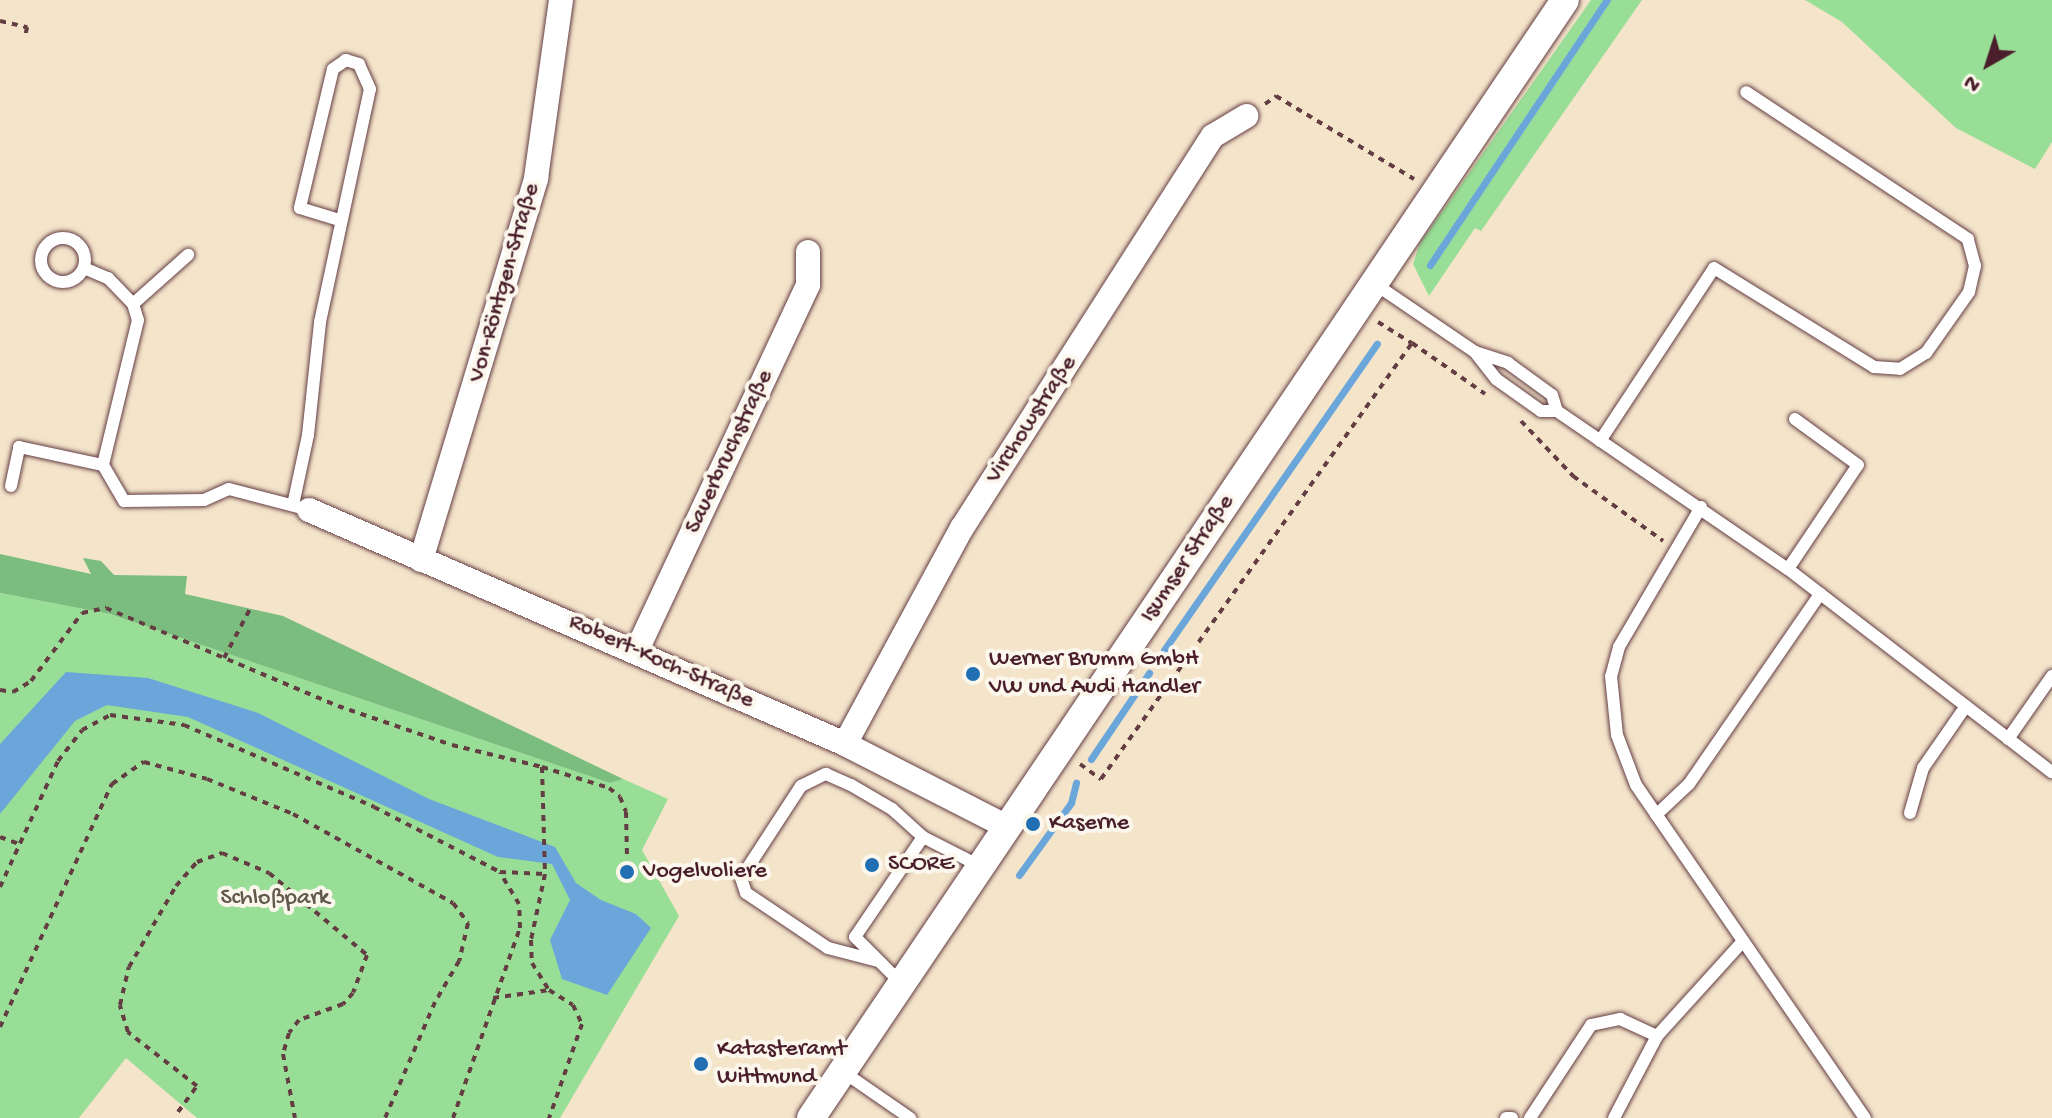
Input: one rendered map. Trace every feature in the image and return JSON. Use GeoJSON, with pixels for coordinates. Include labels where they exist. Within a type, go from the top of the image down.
{"type":"FeatureCollection","features":[{"type":"Feature","properties":{"kind":"street","name":"Von-Röntgen-Straße"},"geometry":{"type":"LineString","coordinates":[[421,560],[536,178],[561,0]]}},
{"type":"Feature","properties":{"kind":"street","name":"Isumser Straße"},"geometry":{"type":"LineString","coordinates":[[811,1118],[1565,0]]}},
{"type":"Feature","properties":{"kind":"street","name":"Virchowstraße"},"geometry":{"type":"LineString","coordinates":[[845,744],[979,502],[1213,136],[1246,116]]}},
{"type":"Feature","properties":{"kind":"street","name":"Sauerbruchstraße"},"geometry":{"type":"LineString","coordinates":[[637,650],[808,285],[808,252]]}},
{"type":"Feature","properties":{"kind":"street","name":"Robert-Koch-Straße"},"geometry":{"type":"LineString","coordinates":[[301,508],[637,650],[845,744],[1007,827]]}},
{"type":"Feature","properties":{"kind":"lane"},"geometry":{"type":"LineString","coordinates":[[84,268],[108,278],[133,304],[138,320],[103,465],[124,501],[204,500],[229,489],[301,508],[339,220],[370,89],[359,64],[346,60],[333,69],[300,208],[339,220]]}},
{"type":"Feature","properties":{"kind":"lane"},"geometry":{"type":"LineString","coordinates":[[1600,441],[1714,268],[1874,367],[1900,369],[1926,353],[1969,292],[1975,266],[1968,239],[1746,92]]}},
{"type":"Feature","properties":{"kind":"lane"},"geometry":{"type":"LineString","coordinates":[[133,304],[188,255]]}},
{"type":"Feature","properties":{"kind":"lane"},"geometry":{"type":"LineString","coordinates":[[1375,284],[1471,345],[1508,363],[1552,395],[1557,411]]}},
{"type":"Feature","properties":{"kind":"lane"},"geometry":{"type":"LineString","coordinates":[[1471,345],[1496,379],[1541,411],[1557,411],[1701,507],[1788,569],[2052,772]]}},
{"type":"Feature","properties":{"kind":"lane"},"geometry":{"type":"LineString","coordinates":[[1788,569],[1858,465],[1795,419]]}},
{"type":"Feature","properties":{"kind":"lane"},"geometry":{"type":"LineString","coordinates":[[11,486],[19,447],[103,465]]}},
{"type":"Feature","properties":{"kind":"lane"},"geometry":{"type":"LineString","coordinates":[[1701,507],[1626,634],[1611,676],[1611,703],[1624,759],[1656,815],[1865,1118]]}},
{"type":"Feature","properties":{"kind":"lane"},"geometry":{"type":"LineString","coordinates":[[1656,815],[1689,784],[1820,594]]}},
{"type":"Feature","properties":{"kind":"lane"},"geometry":{"type":"LineString","coordinates":[[2008,739],[2052,676]]}},
{"type":"Feature","properties":{"kind":"lane"},"geometry":{"type":"LineString","coordinates":[[1910,813],[1923,768],[1966,706]]}},
{"type":"Feature","properties":{"kind":"lane"},"geometry":{"type":"LineString","coordinates":[[878,961],[828,948],[746,893],[741,878],[801,786],[826,774],[892,809],[923,837],[980,866]]}},
{"type":"Feature","properties":{"kind":"lane"},"geometry":{"type":"LineString","coordinates":[[901,983],[855,937],[923,837]]}},
{"type":"Feature","properties":{"kind":"lane"},"geometry":{"type":"LineString","coordinates":[[1614,1118],[1657,1036],[1743,941]]}},
{"type":"Feature","properties":{"kind":"lane"},"geometry":{"type":"LineString","coordinates":[[1530,1118],[1591,1025],[1620,1019],[1657,1036]]}},
{"type":"Feature","properties":{"kind":"lane"},"geometry":{"type":"LineString","coordinates":[[842,1071],[910,1118]]}},
{"type":"Feature","properties":{"kind":"path"},"geometry":{"type":"LineString","coordinates":[[0,21],[27,27],[25,37]]}},
{"type":"Feature","properties":{"kind":"path"},"geometry":{"type":"LineString","coordinates":[[1246,116],[1276,96],[1417,181]]}},
{"type":"Feature","properties":{"kind":"path"},"geometry":{"type":"LineString","coordinates":[[1059,749],[1101,779],[1412,343],[1495,402]]}},
{"type":"Feature","properties":{"kind":"path"},"geometry":{"type":"LineString","coordinates":[[1516,417],[1537,432],[1573,476],[1675,549]]}},
{"type":"Feature","properties":{"kind":"path"},"geometry":{"type":"LineString","coordinates":[[224,658],[251,607]]}},
{"type":"Feature","properties":{"kind":"path"},"geometry":{"type":"LineString","coordinates":[[0,690],[13,692],[31,681],[75,620],[92,608],[126,616],[224,658],[424,735],[542,767],[620,797],[626,812],[627,856]]}},
{"type":"Feature","properties":{"kind":"path"},"geometry":{"type":"LineString","coordinates":[[0,887],[58,761],[82,730],[110,715],[184,725],[374,807],[500,872],[545,874]]}},
{"type":"Feature","properties":{"kind":"path"},"geometry":{"type":"LineString","coordinates":[[0,1027],[112,784],[144,762],[207,779],[293,814],[453,903],[468,923],[459,961],[435,1002],[385,1118]]}},
{"type":"Feature","properties":{"kind":"path"},"geometry":{"type":"LineString","coordinates":[[542,767],[542,868],[545,874],[531,940],[532,963],[549,990],[573,1005],[582,1024],[549,1118]]}},
{"type":"Feature","properties":{"kind":"path"},"geometry":{"type":"LineString","coordinates":[[0,837],[19,844]]}},
{"type":"Feature","properties":{"kind":"path"},"geometry":{"type":"LineString","coordinates":[[178,1112],[197,1086],[128,1032],[120,1005],[129,967],[176,886],[197,862],[222,853],[269,873],[367,955],[343,1004],[299,1020],[289,1033],[283,1054],[295,1118]]}},
{"type":"Feature","properties":{"kind":"path"},"geometry":{"type":"LineString","coordinates":[[453,1118],[520,928],[519,904],[500,872]]}},
{"type":"Feature","properties":{"kind":"path"},"geometry":{"type":"LineString","coordinates":[[493,998],[549,990]]}},
{"type":"Feature","properties":{"kind":"green space"},"geometry":{"type":"Polygon","coordinates":[[[1591,0],[1642,0],[1481,231],[1475,228],[1429,296],[1413,264],[1420,243],[1591,0]]]}},
{"type":"Feature","properties":{"kind":"green space"},"geometry":{"type":"Polygon","coordinates":[[[1805,0],[2052,0],[2052,142],[2035,169],[1956,128],[1842,22],[1805,0]]]}},
{"type":"Feature","properties":{"kind":"green space"},"geometry":{"type":"Polygon","coordinates":[[[0,554],[91,574],[83,558],[101,561],[114,575],[187,576],[185,594],[283,616],[623,779],[610,783],[110,614],[0,593],[0,554]]]}},
{"type":"Feature","properties":{"kind":"green space","name":"Schloßpark"},"geometry":{"type":"Polygon","coordinates":[[[0,593],[110,614],[610,783],[623,779],[668,799],[642,850],[679,916],[560,1118],[197,1118],[126,1058],[79,1118],[0,1118],[0,593]]]}},
{"type":"Feature","properties":{"kind":"water"},"geometry":{"type":"Polygon","coordinates":[[[66,672],[148,678],[258,713],[429,799],[555,847],[576,883],[601,900],[636,914],[651,928],[607,995],[562,979],[550,940],[570,900],[552,864],[498,857],[188,717],[107,705],[75,721],[0,814],[0,744],[66,672]]]}},
{"type":"Feature","properties":{"kind":"waterway"},"geometry":{"type":"LineString","coordinates":[[1430,265],[1607,0]]}},
{"type":"Feature","properties":{"kind":"waterway"},"geometry":{"type":"LineString","coordinates":[[1164,650],[1377,344]]}},
{"type":"Feature","properties":{"kind":"waterway"},"geometry":{"type":"LineString","coordinates":[[1091,759],[1149,673]]}},
{"type":"Feature","properties":{"kind":"waterway"},"geometry":{"type":"LineString","coordinates":[[1019,875],[1071,803],[1076,783]]}},
{"type":"Feature","properties":{"kind":"place","name":"Werner Brumm GmbH VW und Audi Handler"},"geometry":{"type":"Point","coordinates":[973,674]}},
{"type":"Feature","properties":{"kind":"place","name":"Kaserne"},"geometry":{"type":"Point","coordinates":[1033,824]}},
{"type":"Feature","properties":{"kind":"place","name":"SCORE"},"geometry":{"type":"Point","coordinates":[872,865]}},
{"type":"Feature","properties":{"kind":"place","name":"Vogelvoliere"},"geometry":{"type":"Point","coordinates":[627,872]}},
{"type":"Feature","properties":{"kind":"place","name":"Katasteramt Wittmund"},"geometry":{"type":"Point","coordinates":[701,1064]}}]}
